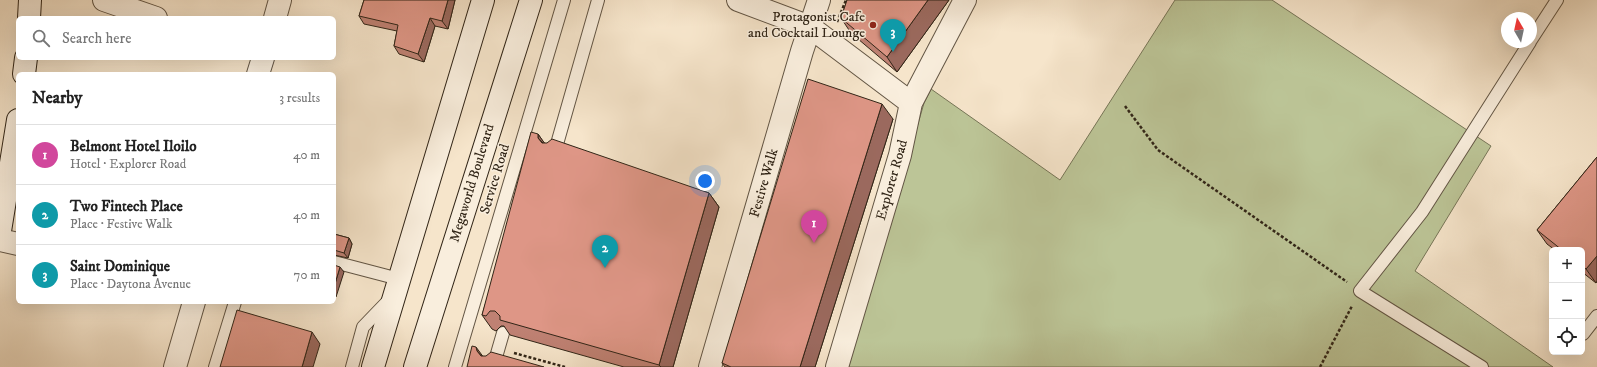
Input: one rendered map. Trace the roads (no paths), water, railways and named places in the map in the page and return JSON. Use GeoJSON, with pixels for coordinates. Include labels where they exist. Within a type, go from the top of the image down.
{"type":"FeatureCollection","features":[{"type":"Feature","properties":{"kind":"street"},"geometry":{"type":"LineString","coordinates":[[29,16],[30,0]]}},
{"type":"Feature","properties":{"kind":"street"},"geometry":{"type":"LineString","coordinates":[[104,0],[150,16]]}},
{"type":"Feature","properties":{"kind":"street"},"geometry":{"type":"LineString","coordinates":[[276,16],[280,0]]}},
{"type":"Feature","properties":{"kind":"street"},"geometry":{"type":"LineString","coordinates":[[373,367],[483,0]]}},
{"type":"Feature","properties":{"kind":"street","name":"Megaworld Boulevard"},"geometry":{"type":"LineString","coordinates":[[415,367],[531,0]]}},
{"type":"Feature","properties":{"kind":"street"},"geometry":{"type":"LineString","coordinates":[[738,0],[810,27],[911,103]]}},
{"type":"Feature","properties":{"kind":"street","name":"Festive Walk"},"geometry":{"type":"LineString","coordinates":[[710,367],[819,0]]}},
{"type":"Feature","properties":{"kind":"street","name":"Explorer Road"},"geometry":{"type":"LineString","coordinates":[[837,367],[900,155],[911,103],[965,0]]}},
{"type":"Feature","properties":{"kind":"street"},"geometry":{"type":"LineString","coordinates":[[24,72],[26,60]]}},
{"type":"Feature","properties":{"kind":"street"},"geometry":{"type":"LineString","coordinates":[[259,72],[262,60]]}},
{"type":"Feature","properties":{"kind":"street"},"geometry":{"type":"LineString","coordinates":[[0,231],[16,132]]}},
{"type":"Feature","properties":{"kind":"street"},"geometry":{"type":"LineString","coordinates":[[0,240],[16,244]]}},
{"type":"Feature","properties":{"kind":"street"},"geometry":{"type":"LineString","coordinates":[[175,367],[193,304]]}},
{"type":"Feature","properties":{"kind":"lane","name":"Service Road"},"geometry":{"type":"LineString","coordinates":[[455,367],[564,0]]}},
{"type":"Feature","properties":{"kind":"lane"},"geometry":{"type":"LineString","coordinates":[[555,151],[598,0]]}},
{"type":"Feature","properties":{"kind":"lane"},"geometry":{"type":"LineString","coordinates":[[1537,30],[1557,0]]}},
{"type":"Feature","properties":{"kind":"lane"},"geometry":{"type":"LineString","coordinates":[[1482,367],[1360,291],[1422,212],[1526,48]]}},
{"type":"Feature","properties":{"kind":"lane"},"geometry":{"type":"LineString","coordinates":[[336,263],[396,287],[363,328],[352,367]]}},
{"type":"Feature","properties":{"kind":"lane"},"geometry":{"type":"LineString","coordinates":[[215,367],[234,304]]}},
{"type":"Feature","properties":{"kind":"lane"},"geometry":{"type":"LineString","coordinates":[[1585,331],[1597,316]]}},
{"type":"Feature","properties":{"kind":"lane"},"geometry":{"type":"LineString","coordinates":[[494,364],[503,333]]}},
{"type":"Feature","properties":{"kind":"place","name":"Protagonist Cafe and Cocktail Lounge"},"geometry":{"type":"Point","coordinates":[873,25]}},
{"type":"Feature","properties":{"kind":"place","name":"Saint Dominique"},"geometry":{"type":"Point","coordinates":[893,52]}},
{"type":"Feature","properties":{"kind":"place","name":"Belmont Hotel Iloilo"},"geometry":{"type":"Point","coordinates":[814,243]}},
{"type":"Feature","properties":{"kind":"place","name":"Two Fintech Place"},"geometry":{"type":"Point","coordinates":[605,268]}}]}
